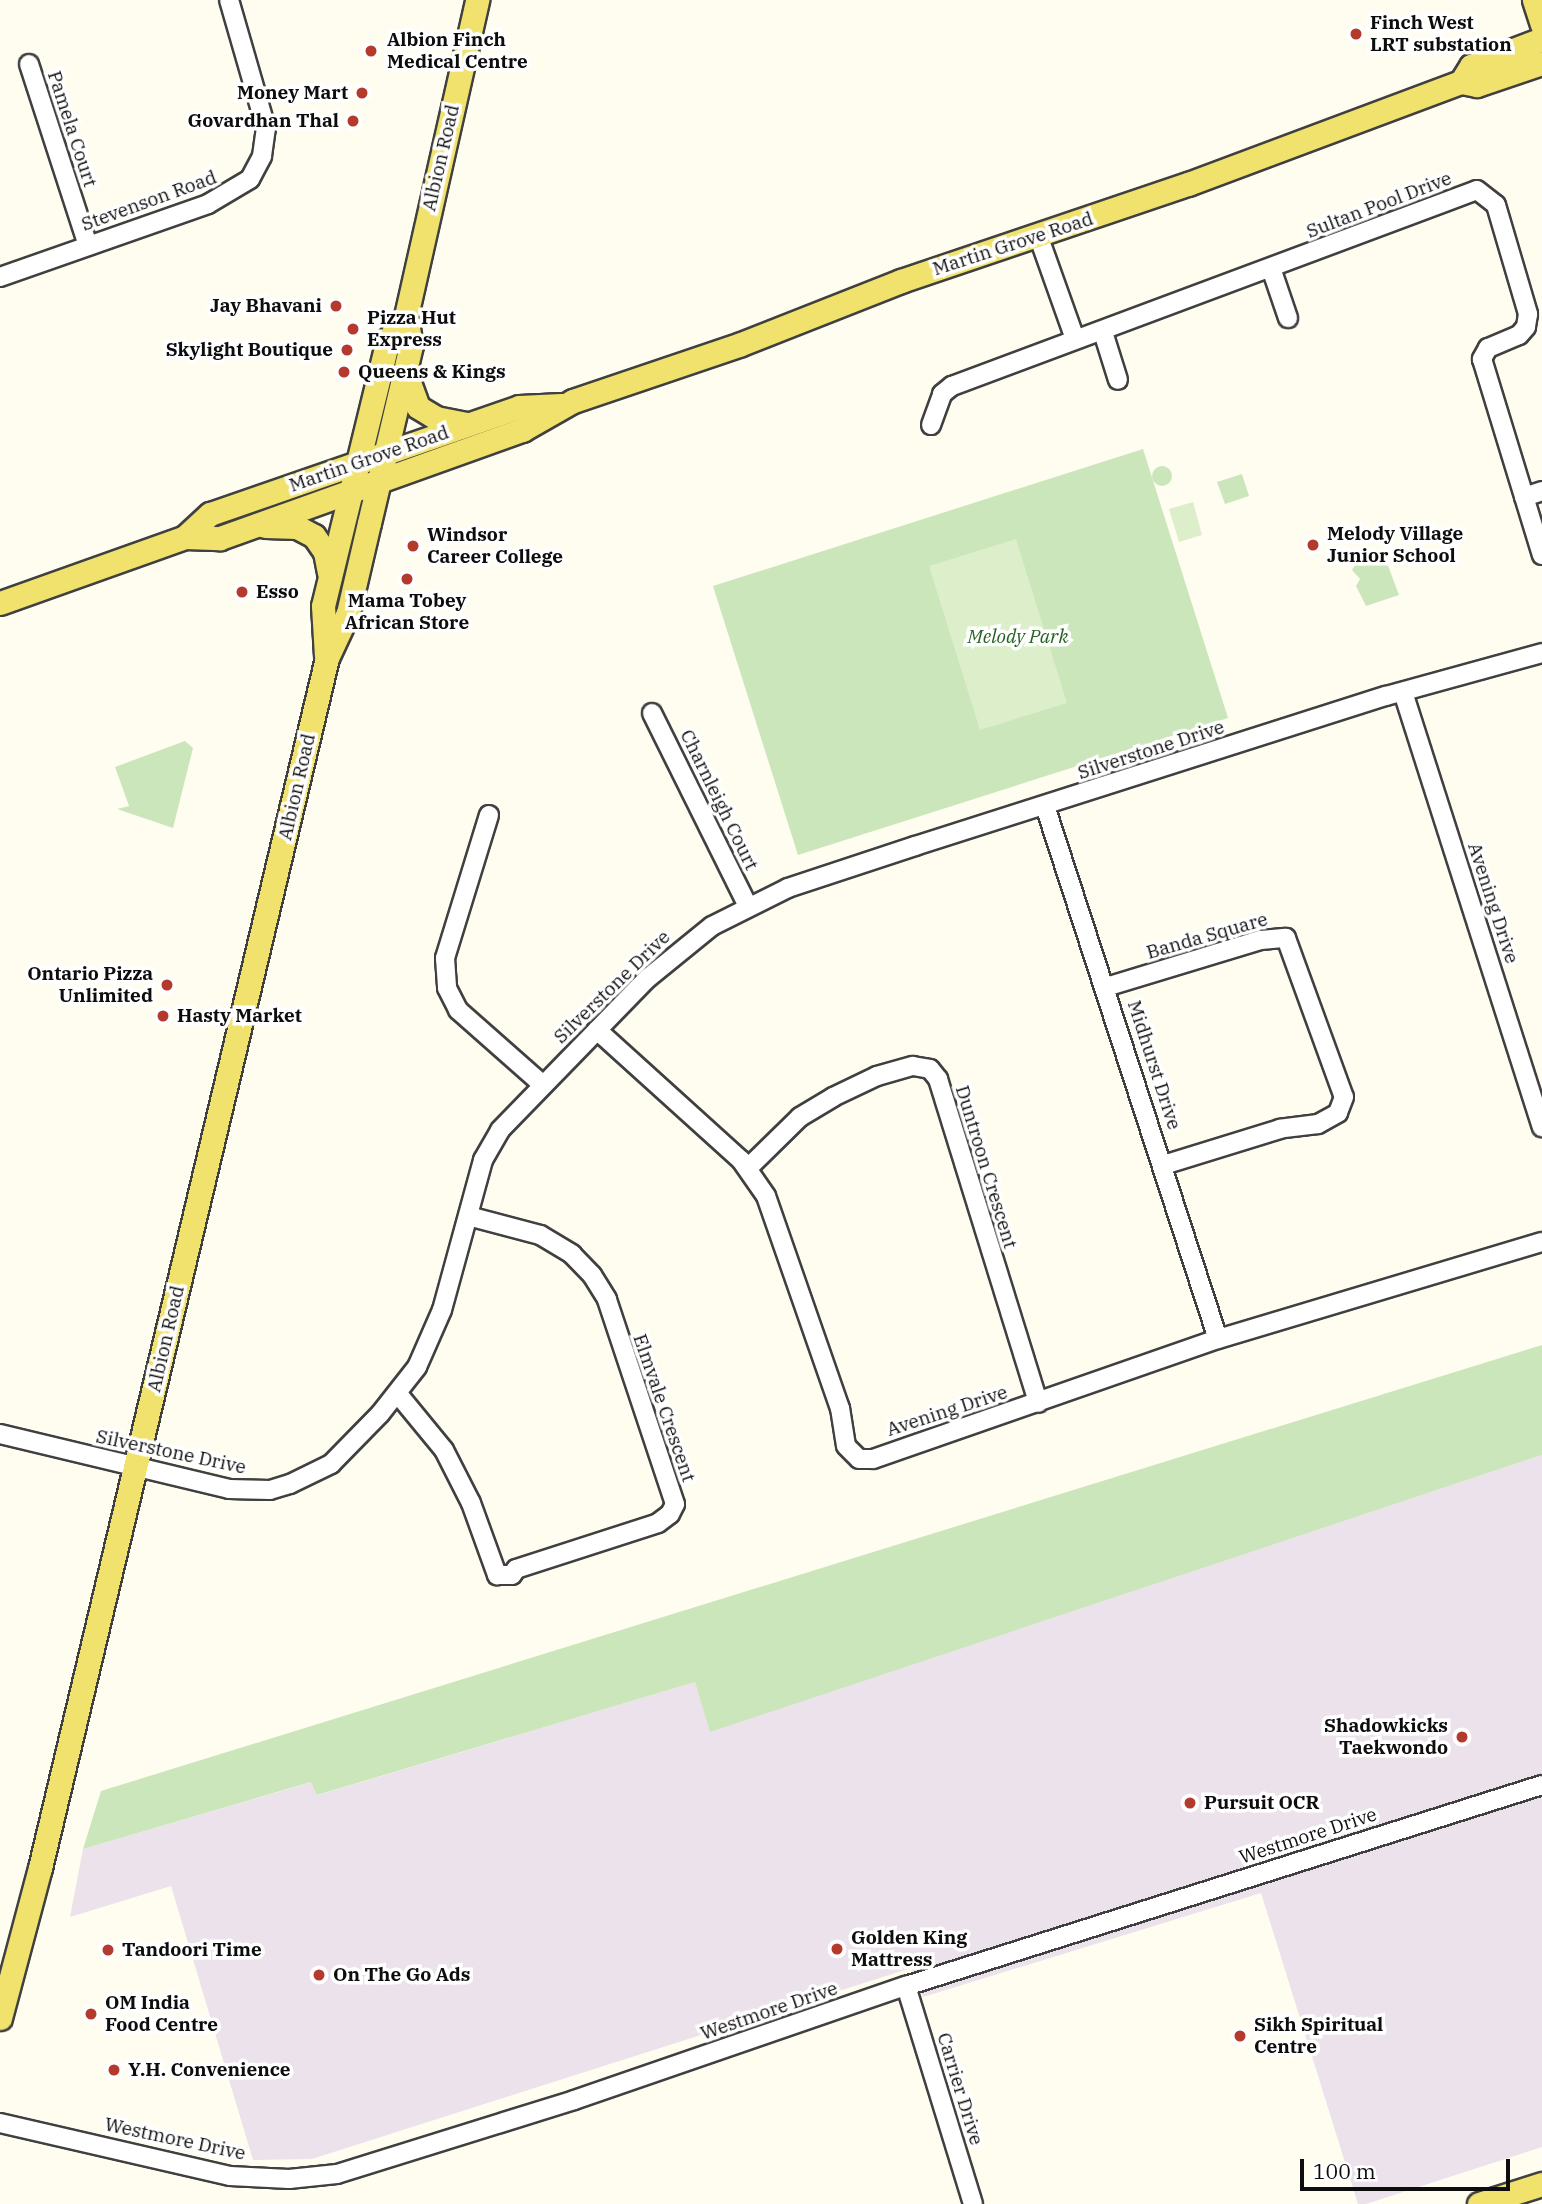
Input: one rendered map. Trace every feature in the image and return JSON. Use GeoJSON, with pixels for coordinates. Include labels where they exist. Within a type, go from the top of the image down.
{"type":"FeatureCollection","features":[{"type":"Feature","properties":{"kind":"main road","name":"Albion Road"},"geometry":{"type":"LineString","coordinates":[[0,2018],[135,1467],[327,658],[348,613],[386,453],[411,345],[406,316],[477,0]]}},
{"type":"Feature","properties":{"kind":"main road"},"geometry":{"type":"LineString","coordinates":[[1534,0],[1542,25]]}},
{"type":"Feature","properties":{"kind":"main road","name":"Martin Grove Road"},"geometry":{"type":"LineString","coordinates":[[1461,82],[1471,66],[1542,39]]}},
{"type":"Feature","properties":{"kind":"main road","name":"Martin Grove Road"},"geometry":{"type":"LineString","coordinates":[[0,603],[185,537],[220,538],[522,430],[564,404],[1461,82],[1477,85],[1542,63]]}},
{"type":"Feature","properties":{"kind":"main road","name":"Albion Road"},"geometry":{"type":"LineString","coordinates":[[327,658],[323,606],[388,340],[406,316]]}},
{"type":"Feature","properties":{"kind":"main road"},"geometry":{"type":"LineString","coordinates":[[406,367],[418,407],[436,418],[468,425]]}},
{"type":"Feature","properties":{"kind":"main road","name":"Martin Grove Road"},"geometry":{"type":"LineString","coordinates":[[185,537],[211,514],[519,407],[564,404]]}},
{"type":"Feature","properties":{"kind":"main road"},"geometry":{"type":"LineString","coordinates":[[255,525],[297,527],[314,536],[325,552],[330,578]]}},
{"type":"Feature","properties":{"kind":"main road"},"geometry":{"type":"LineString","coordinates":[[1479,2204],[1542,2184]]}},
{"type":"Feature","properties":{"kind":"street","name":"Stevenson Road"},"geometry":{"type":"LineString","coordinates":[[0,277],[225,197],[257,169],[266,128],[229,0]]}},
{"type":"Feature","properties":{"kind":"street","name":"Pamela Court"},"geometry":{"type":"LineString","coordinates":[[29,64],[88,246]]}},
{"type":"Feature","properties":{"kind":"street","name":"Sultan Pool Drive"},"geometry":{"type":"LineString","coordinates":[[931,425],[942,394],[952,386],[1075,339],[1103,332],[1477,190],[1487,194],[1496,205],[1528,314],[1526,327],[1519,335],[1488,348],[1482,359],[1533,494],[1542,555]]}},
{"type":"Feature","properties":{"kind":"street"},"geometry":{"type":"LineString","coordinates":[[1038,235],[1075,339]]}},
{"type":"Feature","properties":{"kind":"street"},"geometry":{"type":"LineString","coordinates":[[1270,268],[1288,318]]}},
{"type":"Feature","properties":{"kind":"street"},"geometry":{"type":"LineString","coordinates":[[1103,332],[1118,380]]}},
{"type":"Feature","properties":{"kind":"street","name":"Silverstone Drive"},"geometry":{"type":"LineString","coordinates":[[0,1434],[239,1490],[290,1484],[331,1464],[398,1394],[429,1344],[489,1145],[597,1030],[691,940],[748,906],[788,887],[1404,692],[1542,653]]}},
{"type":"Feature","properties":{"kind":"street","name":"Avening Drive"},"geometry":{"type":"LineString","coordinates":[[1404,692],[1541,1123]]}},
{"type":"Feature","properties":{"kind":"street","name":"Charnleigh Court"},"geometry":{"type":"LineString","coordinates":[[652,713],[748,906]]}},
{"type":"Feature","properties":{"kind":"street","name":"Midhurst Drive"},"geometry":{"type":"LineString","coordinates":[[1045,806],[1164,1165],[1218,1339]]}},
{"type":"Feature","properties":{"kind":"street"},"geometry":{"type":"LineString","coordinates":[[489,815],[445,958],[447,988],[458,1010],[543,1085]]}},
{"type":"Feature","properties":{"kind":"street","name":"Banda Square"},"geometry":{"type":"LineString","coordinates":[[1106,987],[1268,938],[1286,938],[1344,1097],[1338,1114],[1318,1124],[1280,1129],[1164,1165]]}},
{"type":"Feature","properties":{"kind":"street","name":"Avening Drive"},"geometry":{"type":"LineString","coordinates":[[597,1030],[748,1168],[766,1196],[840,1408],[846,1446],[859,1459],[873,1459],[1218,1339],[1542,1242]]}},
{"type":"Feature","properties":{"kind":"street","name":"Duntroon Crescent"},"geometry":{"type":"LineString","coordinates":[[748,1168],[800,1117],[833,1097],[877,1076],[913,1066],[930,1069],[942,1089],[1038,1403]]}},
{"type":"Feature","properties":{"kind":"street","name":"Elmvale Crescent"},"geometry":{"type":"LineString","coordinates":[[398,1394],[453,1465],[497,1575],[512,1575],[516,1569],[658,1523],[670,1514],[675,1504],[607,1299],[592,1275],[572,1254],[540,1235],[468,1216]]}},
{"type":"Feature","properties":{"kind":"street","name":"Westmore Drive"},"geometry":{"type":"LineString","coordinates":[[0,2123],[230,2176],[289,2179],[337,2174],[574,2100],[906,1986],[1542,1785]]}},
{"type":"Feature","properties":{"kind":"street","name":"Carrier Drive"},"geometry":{"type":"LineString","coordinates":[[906,1986],[973,2204]]}},
{"type":"Feature","properties":{"kind":"shaded area"},"geometry":{"type":"Polygon","coordinates":[[[1542,1455],[1542,2147],[1366,2204],[1358,2204],[1261,1893],[923,1997],[911,1968],[312,2159],[253,2160],[171,1886],[70,1917],[83,1849],[312,1782],[318,1795],[695,1682],[711,1731],[1542,1455]]]}},
{"type":"Feature","properties":{"kind":"green space","name":"Melody Park"},"geometry":{"type":"Polygon","coordinates":[[[1143,449],[1228,718],[798,855],[713,586],[1143,449]]]}},
{"type":"Feature","properties":{"kind":"green space"},"geometry":{"type":"Polygon","coordinates":[[[1162,466],[1169,469],[1172,476],[1169,483],[1162,486],[1155,483],[1152,476],[1155,469],[1162,466]]]}},
{"type":"Feature","properties":{"kind":"green space"},"geometry":{"type":"Polygon","coordinates":[[[1242,474],[1249,496],[1225,504],[1217,482],[1242,474]]]}},
{"type":"Feature","properties":{"kind":"green space"},"geometry":{"type":"Polygon","coordinates":[[[1193,502],[1202,535],[1179,542],[1169,509],[1193,502]]]}},
{"type":"Feature","properties":{"kind":"green space"},"geometry":{"type":"Polygon","coordinates":[[[1016,539],[1067,703],[980,730],[929,566],[1016,539]]]}},
{"type":"Feature","properties":{"kind":"green space"},"geometry":{"type":"Polygon","coordinates":[[[1384,555],[1399,595],[1366,606],[1356,586],[1360,579],[1352,570],[1355,565],[1384,555]]]}},
{"type":"Feature","properties":{"kind":"green space"},"geometry":{"type":"Polygon","coordinates":[[[185,741],[193,748],[173,828],[117,809],[129,806],[115,767],[185,741]]]}},
{"type":"Feature","properties":{"kind":"green space"},"geometry":{"type":"Polygon","coordinates":[[[1542,1345],[1542,1455],[710,1732],[695,1682],[317,1795],[311,1782],[83,1849],[101,1791],[1542,1345]]]}},
{"type":"Feature","properties":{"kind":"place","name":"Finch West LRT substation"},"geometry":{"type":"Point","coordinates":[1356,34]}},
{"type":"Feature","properties":{"kind":"place","name":"Albion Finch Medical Centre"},"geometry":{"type":"Point","coordinates":[371,51]}},
{"type":"Feature","properties":{"kind":"place","name":"Money Mart"},"geometry":{"type":"Point","coordinates":[362,93]}},
{"type":"Feature","properties":{"kind":"place","name":"Govardhan Thal"},"geometry":{"type":"Point","coordinates":[353,121]}},
{"type":"Feature","properties":{"kind":"place","name":"Jay Bhavani"},"geometry":{"type":"Point","coordinates":[336,306]}},
{"type":"Feature","properties":{"kind":"place","name":"Pizza Hut Express"},"geometry":{"type":"Point","coordinates":[353,329]}},
{"type":"Feature","properties":{"kind":"place","name":"Skylight Boutique"},"geometry":{"type":"Point","coordinates":[347,350]}},
{"type":"Feature","properties":{"kind":"place","name":"Queens & Kings"},"geometry":{"type":"Point","coordinates":[344,372]}},
{"type":"Feature","properties":{"kind":"place","name":"Melody Village Junior School"},"geometry":{"type":"Point","coordinates":[1313,545]}},
{"type":"Feature","properties":{"kind":"place","name":"Windsor Career College"},"geometry":{"type":"Point","coordinates":[413,546]}},
{"type":"Feature","properties":{"kind":"place","name":"Mama Tobey African Store"},"geometry":{"type":"Point","coordinates":[407,579]}},
{"type":"Feature","properties":{"kind":"place","name":"Esso"},"geometry":{"type":"Point","coordinates":[242,592]}},
{"type":"Feature","properties":{"kind":"place","name":"Ontario Pizza Unlimited"},"geometry":{"type":"Point","coordinates":[167,985]}},
{"type":"Feature","properties":{"kind":"place","name":"Hasty Market"},"geometry":{"type":"Point","coordinates":[163,1016]}},
{"type":"Feature","properties":{"kind":"place","name":"Shadowkicks Taekwondo"},"geometry":{"type":"Point","coordinates":[1462,1737]}},
{"type":"Feature","properties":{"kind":"place","name":"Pursuit OCR"},"geometry":{"type":"Point","coordinates":[1190,1803]}},
{"type":"Feature","properties":{"kind":"place","name":"Golden King Mattress"},"geometry":{"type":"Point","coordinates":[837,1949]}},
{"type":"Feature","properties":{"kind":"place","name":"Tandoori Time"},"geometry":{"type":"Point","coordinates":[108,1950]}},
{"type":"Feature","properties":{"kind":"place","name":"On The Go Ads"},"geometry":{"type":"Point","coordinates":[319,1975]}},
{"type":"Feature","properties":{"kind":"place","name":"OM India Food Centre"},"geometry":{"type":"Point","coordinates":[91,2014]}},
{"type":"Feature","properties":{"kind":"place","name":"Sikh Spiritual Centre"},"geometry":{"type":"Point","coordinates":[1240,2036]}},
{"type":"Feature","properties":{"kind":"place","name":"Y.H. Convenience"},"geometry":{"type":"Point","coordinates":[114,2070]}}]}
